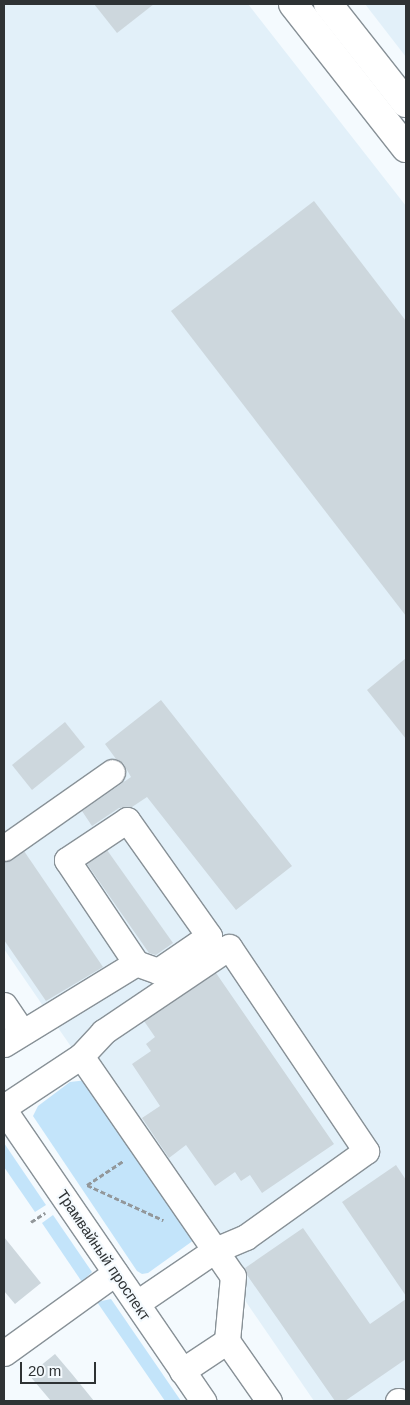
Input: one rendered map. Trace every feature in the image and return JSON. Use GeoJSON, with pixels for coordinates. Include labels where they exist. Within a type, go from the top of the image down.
{"type":"FeatureCollection","features":[{"type":"Feature","properties":{"kind":"main road"},"geometry":{"type":"LineString","coordinates":[[293,4],[406,148]]}},
{"type":"Feature","properties":{"kind":"main road"},"geometry":{"type":"LineString","coordinates":[[328,4],[406,103]]}},
{"type":"Feature","properties":{"kind":"street"},"geometry":{"type":"LineString","coordinates":[[4,848],[112,772]]}},
{"type":"Feature","properties":{"kind":"street"},"geometry":{"type":"LineString","coordinates":[[4,1005],[13,1038],[136,963],[158,970],[209,936],[127,820],[67,860],[136,963]]}},
{"type":"Feature","properties":{"kind":"street"},"geometry":{"type":"LineString","coordinates":[[4,1108],[81,1056],[103,1032],[229,947],[366,1152],[246,1236],[216,1250],[137,1303]]}},
{"type":"Feature","properties":{"kind":"street"},"geometry":{"type":"LineString","coordinates":[[81,1056],[233,1276],[227,1341],[269,1401]]}},
{"type":"Feature","properties":{"kind":"street","name":"Трамвайный проспект"},"geometry":{"type":"LineString","coordinates":[[4,1108],[203,1401]]}},
{"type":"Feature","properties":{"kind":"street"},"geometry":{"type":"LineString","coordinates":[[4,1353],[115,1273]]}},
{"type":"Feature","properties":{"kind":"street"},"geometry":{"type":"LineString","coordinates":[[182,1371],[227,1341]]}},
{"type":"Feature","properties":{"kind":"path"},"geometry":{"type":"LineString","coordinates":[[82,1188],[144,1146]]}},
{"type":"Feature","properties":{"kind":"path"},"geometry":{"type":"LineString","coordinates":[[86,1185],[166,1222]]}},
{"type":"Feature","properties":{"kind":"path"},"geometry":{"type":"LineString","coordinates":[[31,1222],[50,1210]]}},
{"type":"Feature","properties":{"kind":"shaded area"},"geometry":{"type":"Polygon","coordinates":[[[4,4],[248,4],[406,206],[406,1401],[314,1401],[4,949],[4,4]]]}},
{"type":"Feature","properties":{"kind":"shaded area"},"geometry":{"type":"Polygon","coordinates":[[[365,4],[406,4],[406,57],[365,4]]]}},
{"type":"Feature","properties":{"kind":"shaded area"},"geometry":{"type":"Polygon","coordinates":[[[87,1080],[194,1240],[148,1273],[142,1274],[137,1271],[33,1116],[38,1106],[70,1082],[87,1080]]]}},
{"type":"Feature","properties":{"kind":"shaded area"},"geometry":{"type":"Polygon","coordinates":[[[4,1143],[46,1205],[35,1212],[4,1167],[4,1143]]]}},
{"type":"Feature","properties":{"kind":"shaded area"},"geometry":{"type":"Polygon","coordinates":[[[53,1215],[92,1272],[82,1282],[42,1223],[53,1215]]]}},
{"type":"Feature","properties":{"kind":"shaded area"},"geometry":{"type":"Polygon","coordinates":[[[111,1299],[181,1401],[165,1401],[97,1302],[111,1299]]]}},
{"type":"Feature","properties":{"kind":"building"},"geometry":{"type":"Polygon","coordinates":[[[94,4],[154,4],[117,33],[94,4]]]}},
{"type":"Feature","properties":{"kind":"building"},"geometry":{"type":"Polygon","coordinates":[[[314,201],[406,321],[406,616],[171,311],[314,201]]]}},
{"type":"Feature","properties":{"kind":"building"},"geometry":{"type":"Polygon","coordinates":[[[406,658],[406,739],[367,690],[406,658]]]}},
{"type":"Feature","properties":{"kind":"building"},"geometry":{"type":"Polygon","coordinates":[[[161,700],[292,866],[236,910],[147,797],[132,807],[119,808],[92,826],[82,811],[131,777],[123,763],[116,759],[105,744],[161,700]]]}},
{"type":"Feature","properties":{"kind":"building"},"geometry":{"type":"Polygon","coordinates":[[[65,722],[85,747],[32,790],[12,765],[65,722]]]}},
{"type":"Feature","properties":{"kind":"building"},"geometry":{"type":"Polygon","coordinates":[[[107,850],[173,943],[156,955],[149,953],[87,864],[107,850]]]}},
{"type":"Feature","properties":{"kind":"building"},"geometry":{"type":"Polygon","coordinates":[[[24,851],[103,967],[46,1001],[4,940],[4,863],[24,851]]]}},
{"type":"Feature","properties":{"kind":"building"},"geometry":{"type":"Polygon","coordinates":[[[216,973],[334,1144],[262,1193],[250,1175],[241,1181],[235,1172],[215,1186],[186,1145],[169,1158],[142,1118],[160,1106],[132,1064],[151,1051],[146,1044],[155,1037],[144,1021],[216,973]]]}},
{"type":"Feature","properties":{"kind":"building"},"geometry":{"type":"Polygon","coordinates":[[[396,1165],[406,1180],[406,1296],[342,1202],[396,1165]]]}},
{"type":"Feature","properties":{"kind":"building"},"geometry":{"type":"Polygon","coordinates":[[[303,1228],[370,1324],[406,1299],[406,1359],[345,1401],[335,1401],[247,1275],[245,1268],[303,1228]]]}},
{"type":"Feature","properties":{"kind":"building"},"geometry":{"type":"Polygon","coordinates":[[[4,1237],[41,1283],[15,1304],[4,1291],[4,1237]]]}},
{"type":"Feature","properties":{"kind":"building"},"geometry":{"type":"Polygon","coordinates":[[[55,1354],[94,1401],[51,1401],[29,1375],[55,1354]]]}}]}
